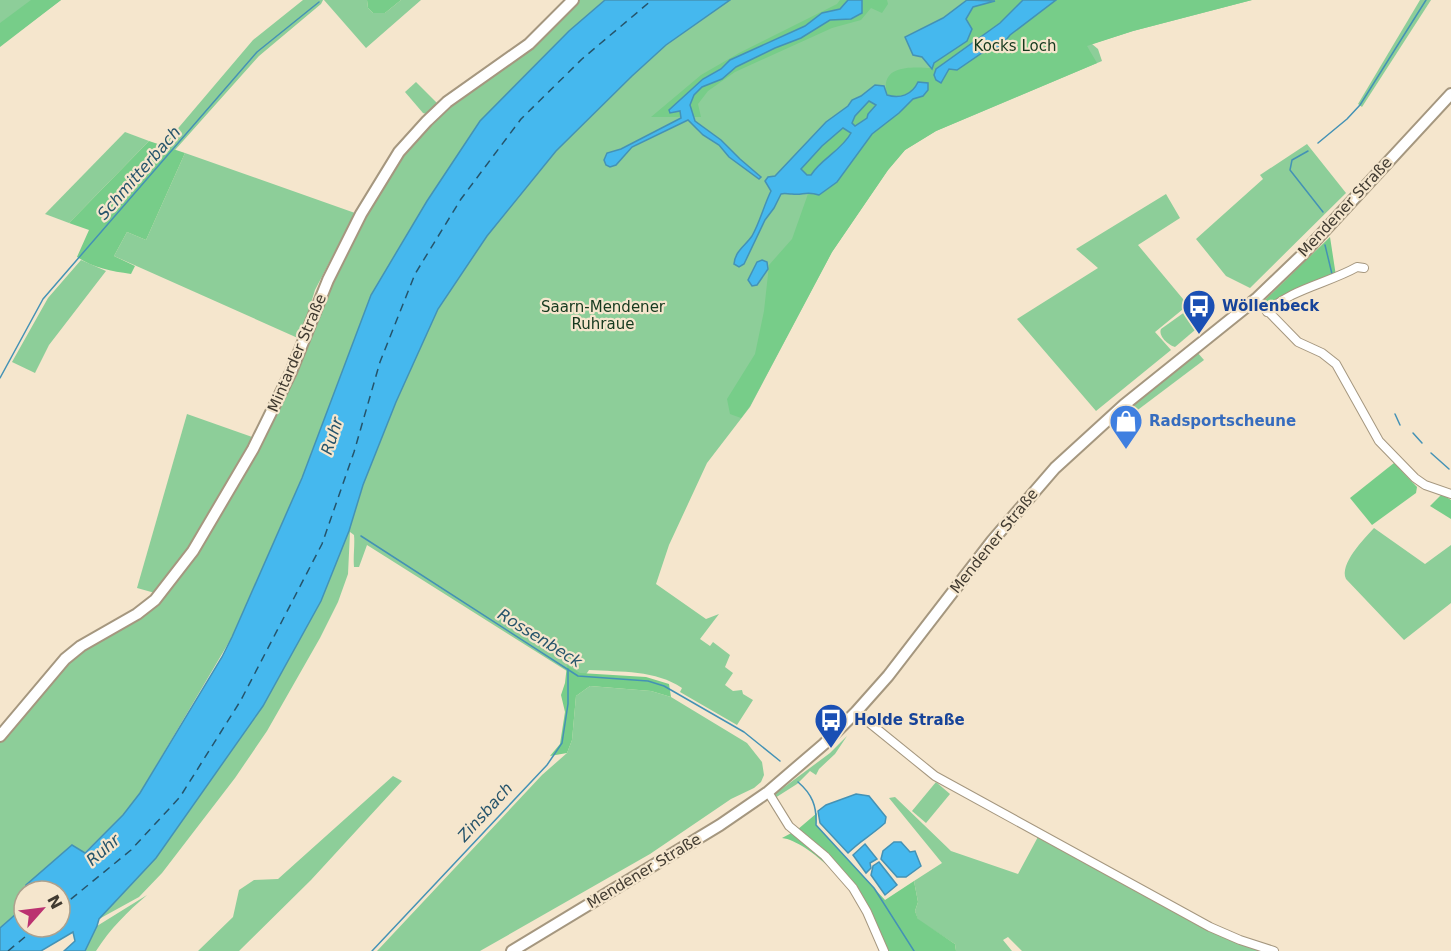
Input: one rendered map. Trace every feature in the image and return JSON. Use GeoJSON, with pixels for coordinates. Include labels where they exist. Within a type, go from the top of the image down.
{"type":"FeatureCollection","features":[{"type":"Feature","properties":{"kind":"main road","name":"Mintarder Straße"},"geometry":{"type":"LineString","coordinates":[[0,736],[65,659],[81,646],[137,614],[155,600],[193,551],[259,439],[291,372],[312,315],[333,269],[361,214],[399,152],[447,102],[529,44],[573,0]]}},
{"type":"Feature","properties":{"kind":"main road","name":"Mendener Straße"},"geometry":{"type":"LineString","coordinates":[[512,951],[720,825],[768,792],[824,744],[888,676],[992,541],[1055,468],[1124,405],[1256,299],[1302,255],[1451,94]]}},
{"type":"Feature","properties":{"kind":"street"},"geometry":{"type":"LineString","coordinates":[[1267,312],[1291,295],[1340,277],[1358,267],[1364,268]]}},
{"type":"Feature","properties":{"kind":"street"},"geometry":{"type":"LineString","coordinates":[[1256,299],[1298,342],[1322,353],[1336,364],[1374,434],[1385,448],[1425,485],[1451,494]]}},
{"type":"Feature","properties":{"kind":"street"},"geometry":{"type":"LineString","coordinates":[[856,712],[935,776],[1210,927],[1274,951]]}},
{"type":"Feature","properties":{"kind":"street"},"geometry":{"type":"LineString","coordinates":[[768,792],[789,826],[825,856],[853,888],[867,912],[884,951]]}},
{"type":"Feature","properties":{"kind":"green space"},"geometry":{"type":"Polygon","coordinates":[[[0,0],[61,0],[0,46],[0,0]]]}},
{"type":"Feature","properties":{"kind":"green space"},"geometry":{"type":"Polygon","coordinates":[[[31,0],[61,0],[0,47],[0,23],[31,0]]]}},
{"type":"Feature","properties":{"kind":"green space"},"geometry":{"type":"Polygon","coordinates":[[[303,0],[323,0],[259,56],[175,150],[163,146],[253,40],[303,0]]]}},
{"type":"Feature","properties":{"kind":"green space"},"geometry":{"type":"Polygon","coordinates":[[[324,0],[367,0],[368,8],[373,13],[385,13],[401,0],[421,0],[366,48],[324,0]]]}},
{"type":"Feature","properties":{"kind":"green space"},"geometry":{"type":"Polygon","coordinates":[[[367,0],[401,0],[385,13],[373,13],[368,8],[367,0]]]}},
{"type":"Feature","properties":{"kind":"green space"},"geometry":{"type":"Polygon","coordinates":[[[577,0],[605,0],[569,31],[480,121],[302,478],[232,637],[140,793],[123,815],[84,853],[42,879],[12,879],[12,918],[0,928],[0,739],[74,655],[122,628],[207,536],[330,282],[388,175],[429,122],[577,0]]]}},
{"type":"Feature","properties":{"kind":"green space","name":"Saarn-Mendener Ruhraue"},"geometry":{"type":"Polygon","coordinates":[[[669,0],[1252,0],[1092,44],[1098,49],[1102,61],[936,131],[905,150],[888,170],[832,252],[750,407],[707,463],[669,545],[656,584],[706,619],[719,614],[700,639],[710,646],[713,642],[730,655],[725,667],[733,673],[725,685],[733,691],[742,690],[743,694],[753,700],[737,725],[680,692],[682,688],[661,678],[638,673],[589,670],[583,679],[578,678],[367,545],[359,567],[354,567],[354,535],[350,532],[348,574],[338,602],[267,731],[235,778],[162,873],[139,897],[99,919],[156,858],[263,706],[321,601],[384,348],[669,0]]]}},
{"type":"Feature","properties":{"kind":"green space"},"geometry":{"type":"Polygon","coordinates":[[[840,0],[887,0],[888,4],[882,13],[871,8],[861,20],[832,28],[735,72],[708,91],[698,104],[701,117],[651,117],[701,75],[739,53],[837,4],[840,0]]]}},
{"type":"Feature","properties":{"kind":"green space","name":"Kocks Loch"},"geometry":{"type":"Polygon","coordinates":[[[995,0],[1252,0],[1133,31],[1087,46],[1097,63],[936,131],[905,150],[888,170],[832,252],[750,406],[741,418],[730,414],[727,399],[755,354],[764,311],[769,265],[792,239],[809,191],[849,164],[872,134],[913,99],[923,96],[915,90],[901,96],[887,95],[886,85],[892,73],[915,67],[932,68],[934,63],[967,41],[966,19],[974,7],[995,0]]]}},
{"type":"Feature","properties":{"kind":"green space"},"geometry":{"type":"Polygon","coordinates":[[[1420,0],[1431,0],[1362,107],[1358,104],[1420,0]]]}},
{"type":"Feature","properties":{"kind":"green space"},"geometry":{"type":"Polygon","coordinates":[[[416,82],[438,104],[426,114],[405,92],[416,82]]]}},
{"type":"Feature","properties":{"kind":"green space"},"geometry":{"type":"Polygon","coordinates":[[[869,101],[876,105],[867,118],[855,126],[852,123],[855,116],[869,101]]]}},
{"type":"Feature","properties":{"kind":"green space"},"geometry":{"type":"Polygon","coordinates":[[[844,128],[851,133],[847,139],[811,175],[807,175],[801,169],[822,146],[844,128]]]}},
{"type":"Feature","properties":{"kind":"green space"},"geometry":{"type":"Polygon","coordinates":[[[125,132],[149,141],[69,223],[45,214],[125,132]]]}},
{"type":"Feature","properties":{"kind":"green space"},"geometry":{"type":"Polygon","coordinates":[[[149,141],[185,153],[146,240],[127,232],[114,256],[135,266],[131,274],[83,261],[77,257],[89,230],[69,223],[149,141]]]}},
{"type":"Feature","properties":{"kind":"green space"},"geometry":{"type":"Polygon","coordinates":[[[1307,144],[1346,193],[1250,288],[1226,276],[1196,239],[1263,179],[1260,175],[1307,144]]]}},
{"type":"Feature","properties":{"kind":"green space"},"geometry":{"type":"Polygon","coordinates":[[[185,153],[355,213],[315,290],[300,339],[114,256],[127,232],[146,240],[185,153]]]}},
{"type":"Feature","properties":{"kind":"green space"},"geometry":{"type":"Polygon","coordinates":[[[1166,194],[1180,218],[1138,245],[1188,305],[1155,332],[1171,350],[1096,411],[1017,319],[1098,268],[1076,249],[1166,194]]]}},
{"type":"Feature","properties":{"kind":"green space"},"geometry":{"type":"Polygon","coordinates":[[[1330,237],[1336,276],[1283,297],[1268,306],[1265,300],[1330,237]]]}},
{"type":"Feature","properties":{"kind":"green space"},"geometry":{"type":"Polygon","coordinates":[[[81,260],[106,271],[49,345],[35,373],[12,362],[48,298],[81,260]]]}},
{"type":"Feature","properties":{"kind":"green space"},"geometry":{"type":"Polygon","coordinates":[[[1189,309],[1202,324],[1175,347],[1172,346],[1162,337],[1161,329],[1189,309]]]}},
{"type":"Feature","properties":{"kind":"green space"},"geometry":{"type":"Polygon","coordinates":[[[1197,352],[1204,360],[1135,412],[1131,408],[1134,403],[1197,352]]]}},
{"type":"Feature","properties":{"kind":"green space"},"geometry":{"type":"Polygon","coordinates":[[[187,414],[255,438],[200,535],[155,593],[137,588],[187,414]]]}},
{"type":"Feature","properties":{"kind":"green space"},"geometry":{"type":"Polygon","coordinates":[[[1394,463],[1417,487],[1416,493],[1372,525],[1350,498],[1394,463]]]}},
{"type":"Feature","properties":{"kind":"green space"},"geometry":{"type":"Polygon","coordinates":[[[1442,494],[1451,500],[1451,519],[1430,506],[1442,494]]]}},
{"type":"Feature","properties":{"kind":"green space"},"geometry":{"type":"Polygon","coordinates":[[[1374,528],[1425,564],[1451,545],[1451,603],[1404,640],[1346,579],[1346,566],[1349,559],[1374,528]]]}},
{"type":"Feature","properties":{"kind":"green space"},"geometry":{"type":"Polygon","coordinates":[[[567,665],[580,673],[646,677],[669,684],[671,697],[651,691],[590,686],[576,696],[572,740],[567,753],[550,756],[560,744],[565,712],[561,695],[567,665]]]}},
{"type":"Feature","properties":{"kind":"green space"},"geometry":{"type":"Polygon","coordinates":[[[590,686],[651,691],[671,697],[747,743],[762,762],[764,775],[761,782],[731,799],[650,854],[480,951],[377,951],[542,775],[567,753],[572,740],[576,696],[590,686]]]}},
{"type":"Feature","properties":{"kind":"green space"},"geometry":{"type":"Polygon","coordinates":[[[847,736],[835,754],[819,769],[816,775],[810,771],[797,784],[775,798],[775,794],[830,753],[847,736]]]}},
{"type":"Feature","properties":{"kind":"green space"},"geometry":{"type":"Polygon","coordinates":[[[393,776],[402,781],[311,880],[239,951],[198,951],[233,917],[239,890],[254,880],[278,879],[393,776]]]}},
{"type":"Feature","properties":{"kind":"green space"},"geometry":{"type":"Polygon","coordinates":[[[936,782],[950,794],[926,823],[912,811],[936,782]]]}},
{"type":"Feature","properties":{"kind":"green space"},"geometry":{"type":"Polygon","coordinates":[[[895,797],[951,851],[1018,874],[1039,835],[1218,935],[1263,951],[1022,951],[1008,937],[1003,940],[1012,951],[956,951],[955,944],[918,920],[915,911],[918,902],[914,881],[942,863],[889,798],[895,797]]]}},
{"type":"Feature","properties":{"kind":"green space"},"geometry":{"type":"Polygon","coordinates":[[[817,813],[816,825],[885,900],[914,881],[918,902],[915,911],[918,919],[955,944],[956,951],[886,951],[872,916],[844,882],[832,869],[805,848],[782,838],[797,830],[817,813]]]}},
{"type":"Feature","properties":{"kind":"green space"},"geometry":{"type":"Polygon","coordinates":[[[147,895],[119,921],[96,951],[85,951],[97,926],[147,895]]]}},
{"type":"Feature","properties":{"kind":"water","name":"Ruhr"},"geometry":{"type":"Polygon","coordinates":[[[605,0],[730,0],[666,45],[632,76],[556,151],[487,236],[438,309],[396,402],[321,601],[263,706],[156,858],[99,919],[85,951],[64,951],[75,941],[72,933],[72,879],[33,879],[72,845],[85,853],[123,815],[140,793],[232,637],[302,478],[371,295],[427,201],[480,121],[569,31],[605,0]]]}},
{"type":"Feature","properties":{"kind":"water"},"geometry":{"type":"Polygon","coordinates":[[[848,0],[862,0],[862,13],[851,19],[830,20],[801,38],[736,67],[722,79],[702,87],[694,95],[690,105],[695,121],[721,140],[761,177],[759,179],[729,157],[719,145],[703,135],[688,120],[632,147],[616,165],[610,167],[606,165],[604,160],[607,153],[621,149],[681,118],[680,111],[670,113],[669,110],[703,79],[721,69],[730,60],[805,26],[822,13],[840,9],[848,0]]]}},
{"type":"Feature","properties":{"kind":"water"},"geometry":{"type":"Polygon","coordinates":[[[967,0],[995,1],[973,7],[966,19],[972,29],[967,41],[934,63],[932,69],[922,57],[913,55],[905,37],[943,18],[967,0]]]}},
{"type":"Feature","properties":{"kind":"water"},"geometry":{"type":"Polygon","coordinates":[[[1023,0],[1056,0],[1010,35],[1001,46],[982,53],[957,70],[949,69],[941,83],[936,80],[934,75],[936,69],[1000,23],[1023,0]]]}},
{"type":"Feature","properties":{"kind":"water"},"geometry":{"type":"Polygon","coordinates":[[[918,82],[928,83],[928,90],[923,96],[913,99],[872,134],[837,182],[819,195],[781,194],[765,220],[744,264],[739,267],[734,264],[738,252],[755,231],[771,191],[765,181],[768,177],[775,176],[826,122],[848,106],[852,100],[875,85],[884,86],[887,95],[896,96],[909,93],[918,82]],[[869,101],[855,116],[852,123],[855,126],[867,118],[876,105],[869,101]],[[843,128],[801,169],[807,175],[811,175],[847,139],[851,133],[843,128]]]}},
{"type":"Feature","properties":{"kind":"water"},"geometry":{"type":"Polygon","coordinates":[[[762,260],[767,262],[768,269],[757,285],[752,286],[748,280],[757,262],[762,260]]]}},
{"type":"Feature","properties":{"kind":"water"},"geometry":{"type":"Polygon","coordinates":[[[856,794],[869,796],[886,817],[885,823],[848,853],[820,823],[818,811],[826,805],[856,794]]]}},
{"type":"Feature","properties":{"kind":"water"},"geometry":{"type":"Polygon","coordinates":[[[894,842],[901,842],[910,852],[915,851],[921,866],[906,877],[897,877],[881,859],[883,851],[894,842]]]}},
{"type":"Feature","properties":{"kind":"water"},"geometry":{"type":"Polygon","coordinates":[[[865,844],[877,859],[870,863],[871,868],[866,873],[853,855],[865,844]]]}},
{"type":"Feature","properties":{"kind":"water"},"geometry":{"type":"Polygon","coordinates":[[[879,862],[897,885],[885,895],[871,875],[873,866],[879,862]]]}},
{"type":"Feature","properties":{"kind":"water"},"geometry":{"type":"Polygon","coordinates":[[[12,918],[12,939],[61,939],[41,951],[0,951],[0,928],[12,918]]]}},
{"type":"Feature","properties":{"kind":"waterway","name":"Wöllenbeck"},"geometry":{"type":"LineString","coordinates":[[1318,143],[1360,105],[1426,0]]}},
{"type":"Feature","properties":{"kind":"waterway","name":"Schmitterbach"},"geometry":{"type":"LineString","coordinates":[[0,378],[43,299],[257,52],[319,2]]}},
{"type":"Feature","properties":{"kind":"waterway","name":"Wöllenbeck"},"geometry":{"type":"LineString","coordinates":[[1308,151],[1292,160],[1290,170],[1323,212]]}},
{"type":"Feature","properties":{"kind":"waterway","name":"Wöllenbeck"},"geometry":{"type":"LineString","coordinates":[[1325,245],[1332,274]]}},
{"type":"Feature","properties":{"kind":"waterway","name":"Wöllenbeck"},"geometry":{"type":"LineString","coordinates":[[1395,414],[1400,425]]}},
{"type":"Feature","properties":{"kind":"waterway","name":"Wöllenbeck"},"geometry":{"type":"LineString","coordinates":[[1413,433],[1422,443]]}},
{"type":"Feature","properties":{"kind":"waterway","name":"Wöllenbeck"},"geometry":{"type":"LineString","coordinates":[[1431,453],[1449,469]]}},
{"type":"Feature","properties":{"kind":"waterway","name":"Rossenbeck"},"geometry":{"type":"LineString","coordinates":[[361,536],[578,676],[648,681],[664,686],[744,732],[780,761]]}},
{"type":"Feature","properties":{"kind":"waterway","name":"Zinsbach"},"geometry":{"type":"LineString","coordinates":[[372,951],[547,765],[562,743],[568,704],[568,669]]}},
{"type":"Feature","properties":{"kind":"waterway","name":"Rossenbeck"},"geometry":{"type":"LineString","coordinates":[[798,782],[813,801],[816,825],[874,888],[914,951]]}},
{"type":"Feature","properties":{"kind":"ferry route"},"geometry":{"type":"LineString","coordinates":[[72,898],[131,850],[180,797],[241,700],[322,544],[354,452],[380,362],[415,274],[461,199],[521,119],[582,59],[652,0]]}},
{"type":"Feature","properties":{"kind":"ferry route"},"geometry":{"type":"LineString","coordinates":[[8,951],[22,939]]}},
{"type":"Feature","properties":{"kind":"place","name":"Wöllenbeck"},"geometry":{"type":"Point","coordinates":[1199,335]}},
{"type":"Feature","properties":{"kind":"place","name":"Radsportscheune"},"geometry":{"type":"Point","coordinates":[1126,450]}},
{"type":"Feature","properties":{"kind":"place","name":"Holde Straße"},"geometry":{"type":"Point","coordinates":[831,749]}}]}
